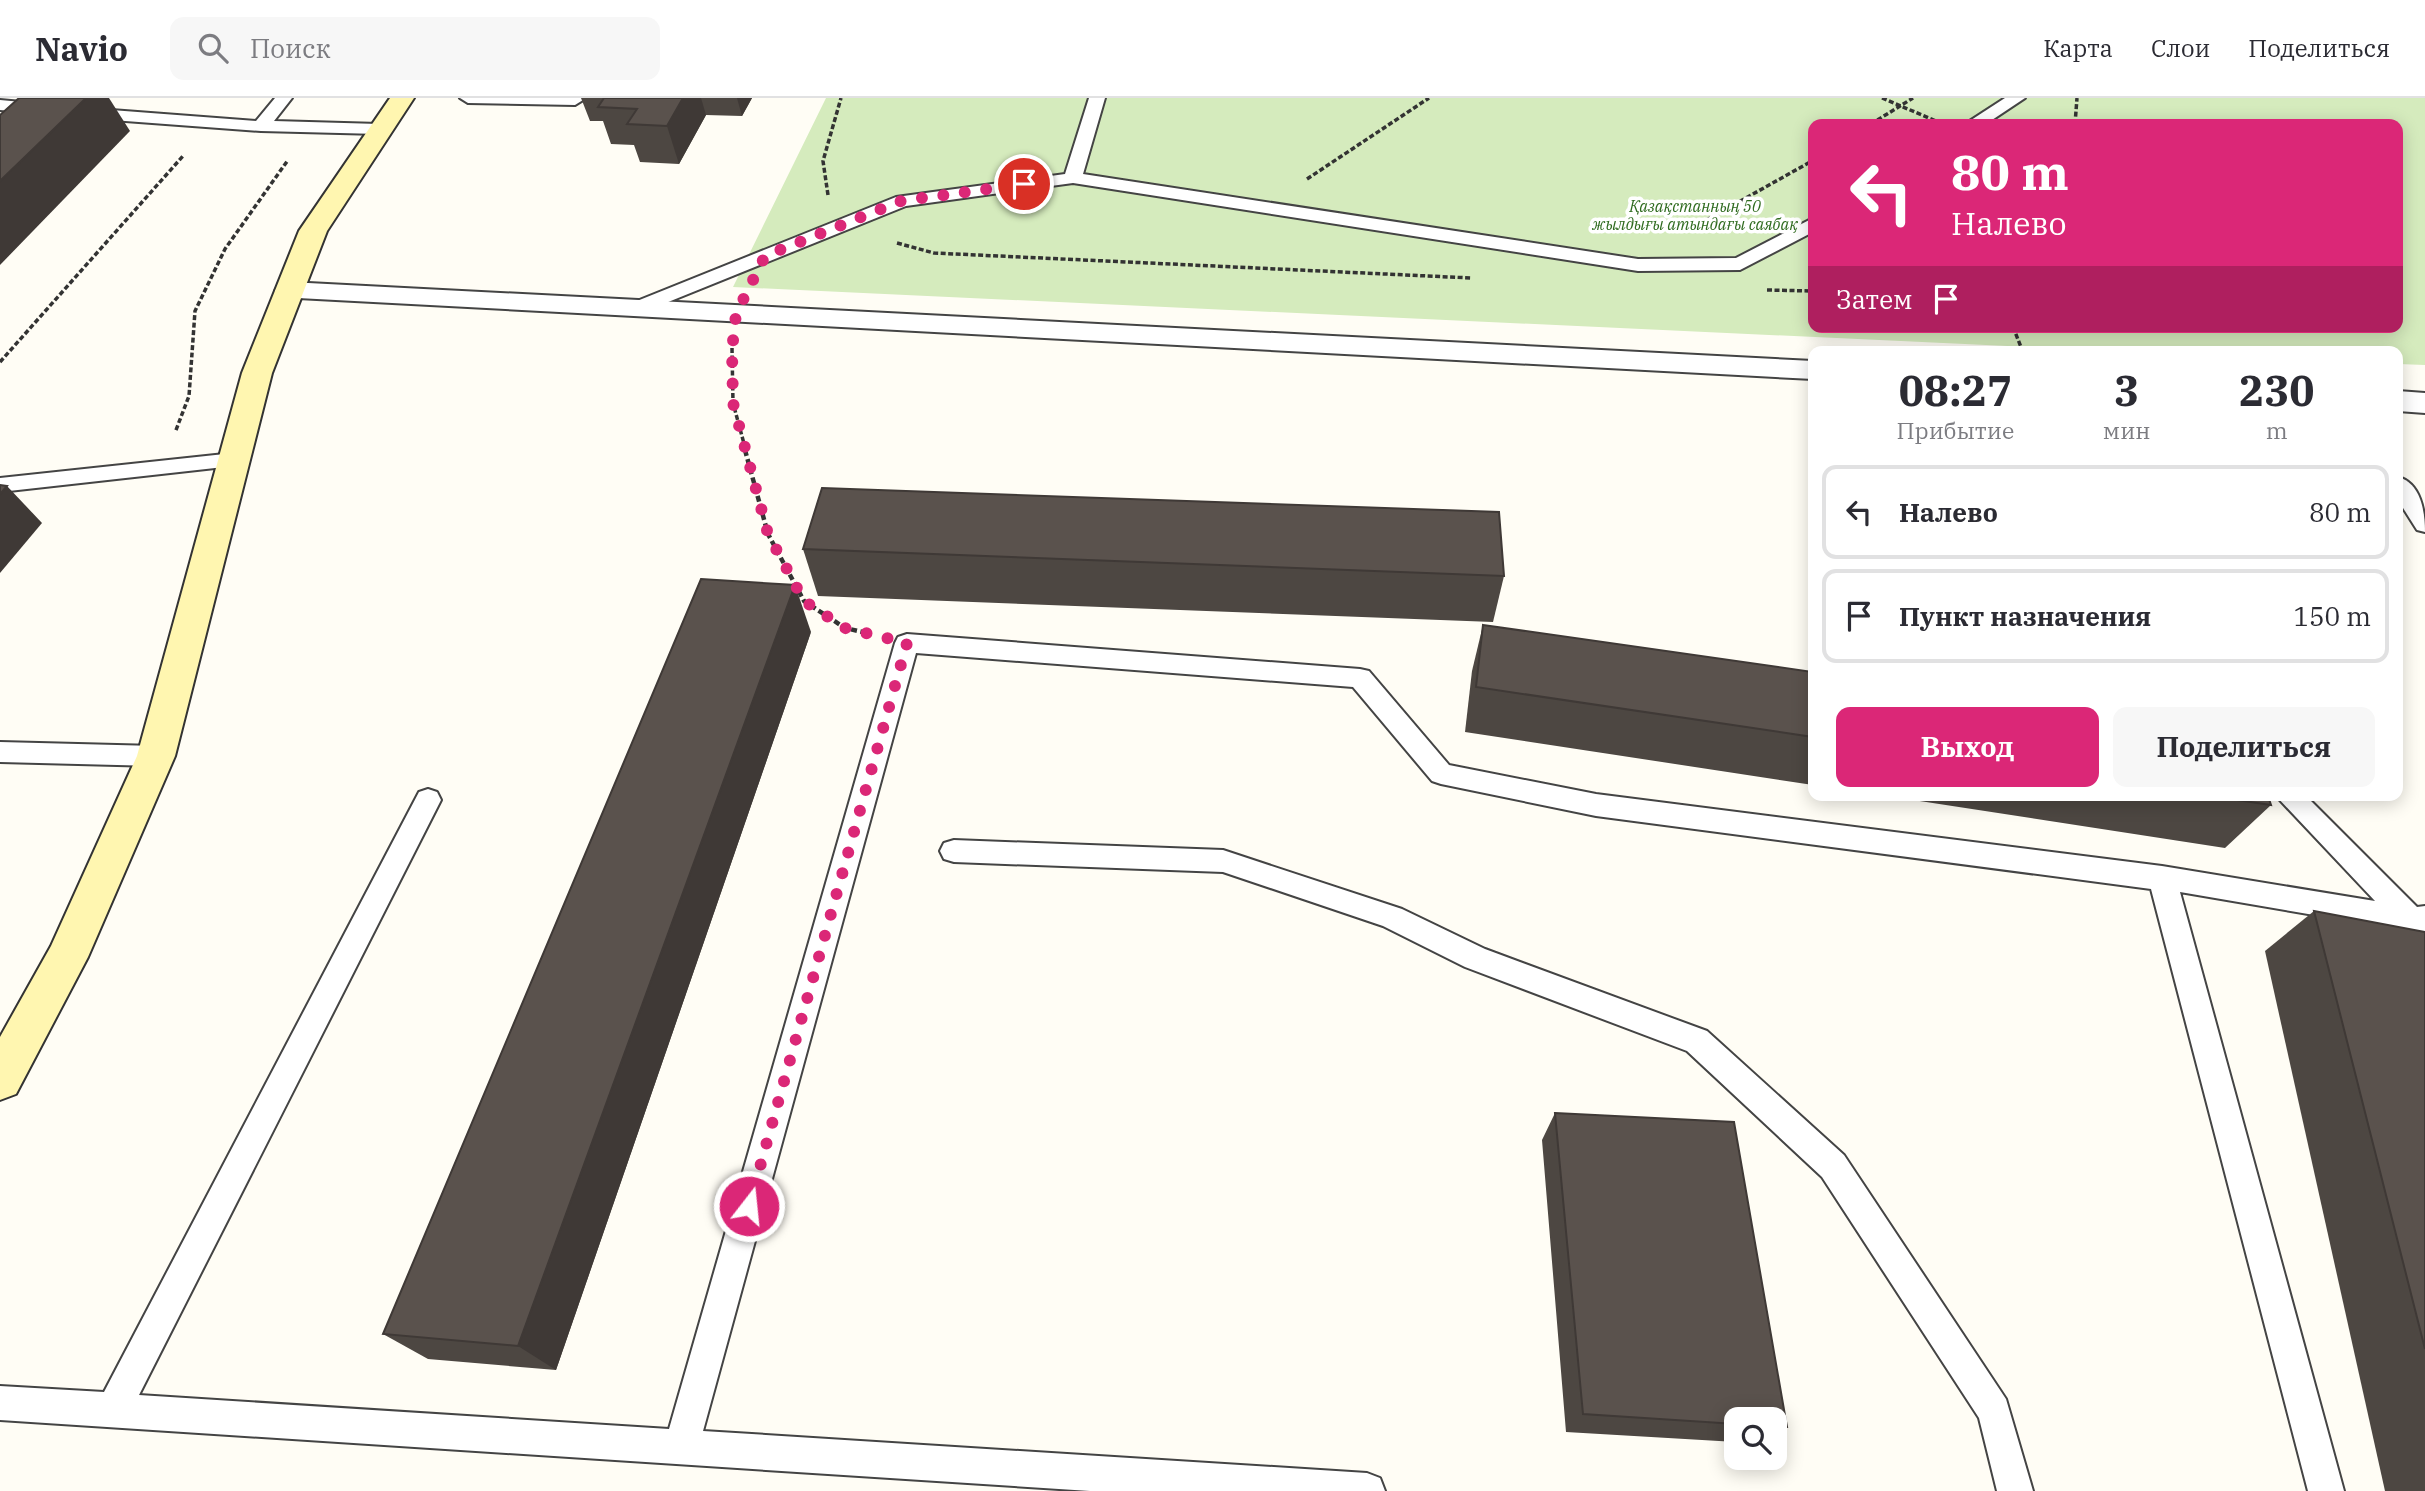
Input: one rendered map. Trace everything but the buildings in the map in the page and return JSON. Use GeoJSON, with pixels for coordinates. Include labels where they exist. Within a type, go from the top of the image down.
{"type":"FeatureCollection","features":[{"type":"Feature","properties":{"kind":"street"},"geometry":{"type":"LineString","coordinates":[[0,1079],[67,957],[156,756],[257,373],[313,231],[402,98]]}},
{"type":"Feature","properties":{"kind":"street"},"geometry":{"type":"LineString","coordinates":[[289,291],[1808,370]]}},
{"type":"Feature","properties":{"kind":"street"},"geometry":{"type":"LineString","coordinates":[[2403,401],[2425,402]]}},
{"type":"Feature","properties":{"kind":"lane"},"geometry":{"type":"LineString","coordinates":[[94,114],[111,98]]}},
{"type":"Feature","properties":{"kind":"lane"},"geometry":{"type":"LineString","coordinates":[[261,126],[284,98]]}},
{"type":"Feature","properties":{"kind":"lane"},"geometry":{"type":"LineString","coordinates":[[468,98],[575,100]]}},
{"type":"Feature","properties":{"kind":"lane"},"geometry":{"type":"LineString","coordinates":[[1073,178],[1097,98]]}},
{"type":"Feature","properties":{"kind":"lane"},"geometry":{"type":"LineString","coordinates":[[1982,119],[2017,98]]}},
{"type":"Feature","properties":{"kind":"lane"},"geometry":{"type":"LineString","coordinates":[[0,105],[212,123],[379,129]]}},
{"type":"Feature","properties":{"kind":"lane"},"geometry":{"type":"LineString","coordinates":[[29,127],[60,111]]}},
{"type":"Feature","properties":{"kind":"lane"},"geometry":{"type":"LineString","coordinates":[[634,309],[901,201],[1073,178],[1638,265],[1740,264],[1808,227]]}},
{"type":"Feature","properties":{"kind":"lane"},"geometry":{"type":"LineString","coordinates":[[0,485],[234,460]]}},
{"type":"Feature","properties":{"kind":"lane"},"geometry":{"type":"LineString","coordinates":[[2403,491],[2425,524]]}},
{"type":"Feature","properties":{"kind":"lane"},"geometry":{"type":"LineString","coordinates":[[681,1447],[907,643],[1360,678],[1441,774],[1596,805],[2162,878],[2420,926]]}},
{"type":"Feature","properties":{"kind":"lane"},"geometry":{"type":"LineString","coordinates":[[0,752],[156,756]]}},
{"type":"Feature","properties":{"kind":"lane"},"geometry":{"type":"LineString","coordinates":[[113,1410],[428,800]]}},
{"type":"Feature","properties":{"kind":"lane"},"geometry":{"type":"LineString","coordinates":[[2294,801],[2420,926]]}},
{"type":"Feature","properties":{"kind":"lane"},"geometry":{"type":"LineString","coordinates":[[954,851],[1223,860],[1391,917],[1475,958],[1697,1041],[1833,1166],[1994,1411],[2015,1491]]}},
{"type":"Feature","properties":{"kind":"lane"},"geometry":{"type":"LineString","coordinates":[[2162,878],[2326,1491]]}},
{"type":"Feature","properties":{"kind":"lane"},"geometry":{"type":"LineString","coordinates":[[0,1402],[1367,1491]]}},
{"type":"Feature","properties":{"kind":"path"},"geometry":{"type":"LineString","coordinates":[[841,98],[823,161],[825,190],[845,224],[887,240],[934,253],[1482,278]]}},
{"type":"Feature","properties":{"kind":"path"},"geometry":{"type":"LineString","coordinates":[[1315,186],[1301,183],[1429,98]]}},
{"type":"Feature","properties":{"kind":"path"},"geometry":{"type":"LineString","coordinates":[[1882,98],[1932,119]]}},
{"type":"Feature","properties":{"kind":"path"},"geometry":{"type":"LineString","coordinates":[[1879,119],[1913,98]]}},
{"type":"Feature","properties":{"kind":"path"},"geometry":{"type":"LineString","coordinates":[[2075,119],[2077,98]]}},
{"type":"Feature","properties":{"kind":"path"},"geometry":{"type":"LineString","coordinates":[[0,362],[212,123]]}},
{"type":"Feature","properties":{"kind":"path"},"geometry":{"type":"LineString","coordinates":[[163,467],[189,396],[195,311],[225,249],[311,127]]}},
{"type":"Feature","properties":{"kind":"path"},"geometry":{"type":"LineString","coordinates":[[1681,229],[1694,227],[1808,164]]}},
{"type":"Feature","properties":{"kind":"path"},"geometry":{"type":"LineString","coordinates":[[1758,289],[1808,291]]}},
{"type":"Feature","properties":{"kind":"path"},"geometry":{"type":"LineString","coordinates":[[736,314],[732,350],[733,403],[768,534],[804,601],[845,628],[907,643]]}},
{"type":"Feature","properties":{"kind":"green space","name":"Қазақстанның 50 жылдығы атындағы саябақ"},"geometry":{"type":"Polygon","coordinates":[[[826,98],[2425,98],[2425,365],[2403,364],[2403,346],[2008,346],[733,287],[826,98]]]}},
{"type":"Feature","properties":{"kind":"route"},"geometry":{"type":"LineString","coordinates":[[749,1206],[907,643],[845,628],[804,601],[768,534],[733,403],[732,350],[736,314],[765,256],[901,201],[1024,184]]}}]}
